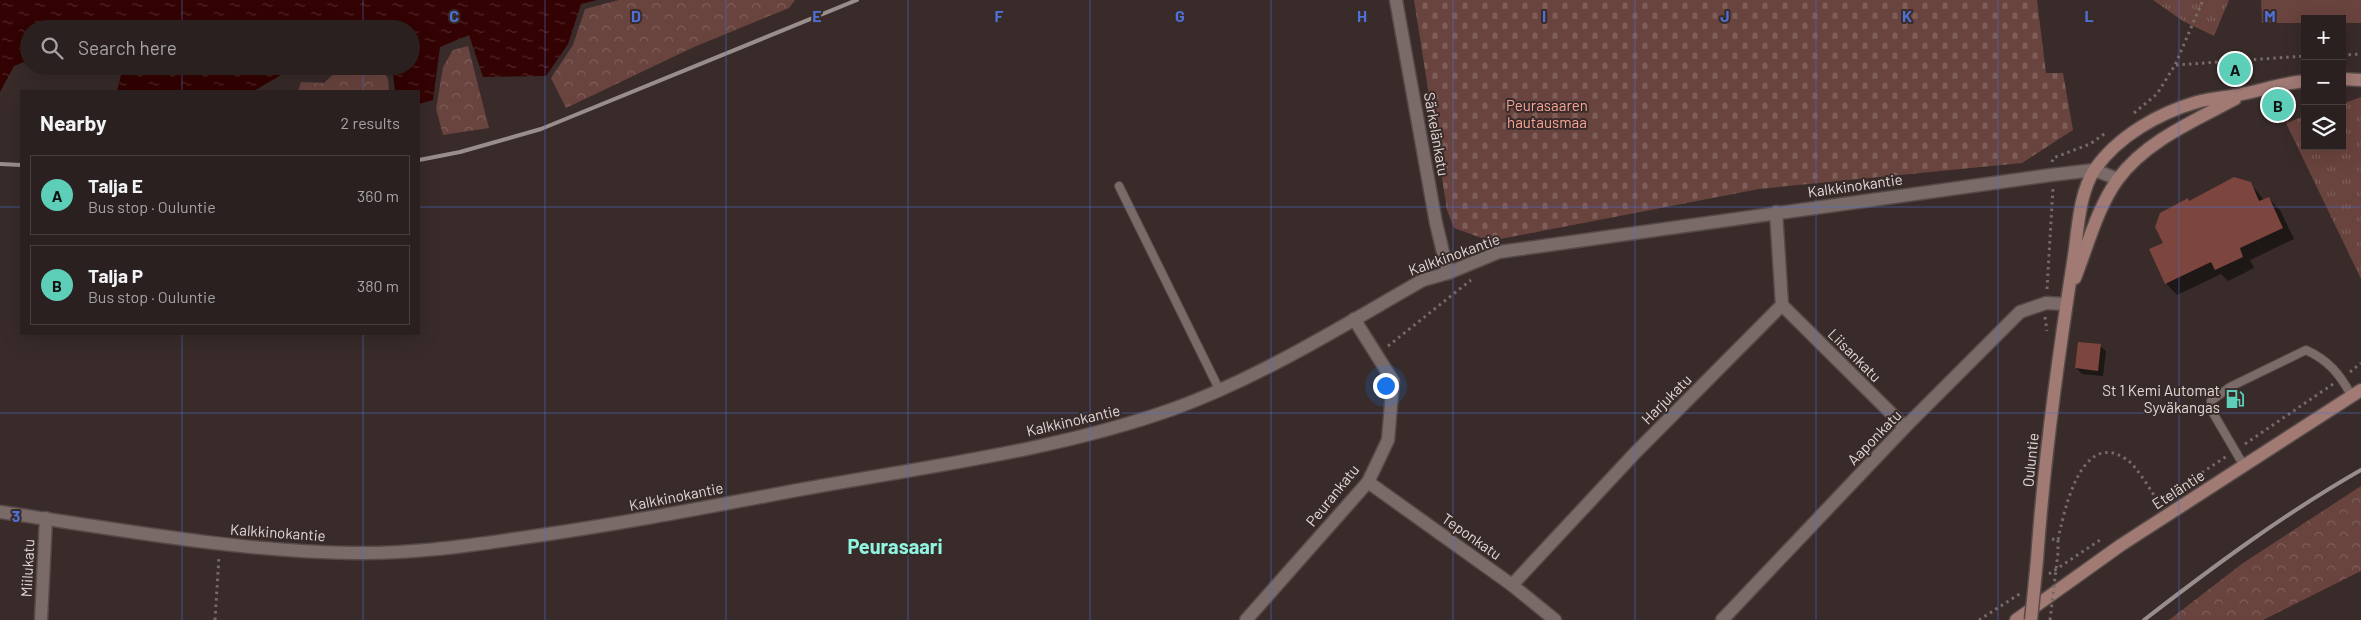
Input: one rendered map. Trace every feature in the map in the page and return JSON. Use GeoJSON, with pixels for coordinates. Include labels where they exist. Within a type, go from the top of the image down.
{"type":"FeatureCollection","features":[{"type":"Feature","properties":{"kind":"main road"},"geometry":{"type":"LineString","coordinates":[[2346,79],[2361,80]]}},
{"type":"Feature","properties":{"kind":"main road","name":"Ouluntie"},"geometry":{"type":"LineString","coordinates":[[2031,620],[2054,383],[2065,304],[2080,208],[2094,170],[2126,136],[2160,117],[2198,102],[2243,94],[2286,82],[2301,81]]}},
{"type":"Feature","properties":{"kind":"main road","name":"Ouluntie"},"geometry":{"type":"LineString","coordinates":[[2065,304],[2097,218],[2118,179],[2138,158],[2160,140],[2243,94]]}},
{"type":"Feature","properties":{"kind":"main road","name":"Eteläntie"},"geometry":{"type":"LineString","coordinates":[[2016,620],[2121,545],[2356,392]]}},
{"type":"Feature","properties":{"kind":"street","name":"Särkelänkatu"},"geometry":{"type":"LineString","coordinates":[[1396,0],[1436,223],[1448,273]]}},
{"type":"Feature","properties":{"kind":"street","name":"Kalkkinokantie"},"geometry":{"type":"LineString","coordinates":[[0,512],[220,545],[350,553],[388,553],[451,548],[592,528],[1022,449],[1112,429],[1176,408],[1219,389],[1264,368],[1423,280],[1448,273],[1499,252],[2051,175],[2094,170],[2118,179]]}},
{"type":"Feature","properties":{"kind":"street"},"geometry":{"type":"LineString","coordinates":[[1776,212],[1782,306]]}},
{"type":"Feature","properties":{"kind":"street","name":"Aaponkatu"},"geometry":{"type":"LineString","coordinates":[[1722,620],[1905,427],[2020,312],[2046,303],[2065,304]]}},
{"type":"Feature","properties":{"kind":"street","name":"Liisankatu"},"geometry":{"type":"LineString","coordinates":[[1782,306],[1905,427]]}},
{"type":"Feature","properties":{"kind":"street","name":"Harjukatu"},"geometry":{"type":"LineString","coordinates":[[1512,584],[1635,453],[1782,306]]}},
{"type":"Feature","properties":{"kind":"street","name":"Peurankatu"},"geometry":{"type":"LineString","coordinates":[[1246,620],[1368,482],[1388,440],[1393,381],[1378,354],[1354,319]]}},
{"type":"Feature","properties":{"kind":"street","name":"Teponkatu"},"geometry":{"type":"LineString","coordinates":[[1368,482],[1512,584],[1555,620]]}},
{"type":"Feature","properties":{"kind":"street","name":"Miilukatu"},"geometry":{"type":"LineString","coordinates":[[41,620],[46,518]]}},
{"type":"Feature","properties":{"kind":"lane"},"geometry":{"type":"LineString","coordinates":[[1119,186],[1219,389]]}},
{"type":"Feature","properties":{"kind":"lane"},"geometry":{"type":"LineString","coordinates":[[2244,466],[2214,413],[2211,401],[2230,387],[2306,350],[2323,358],[2356,392]]}},
{"type":"Feature","properties":{"kind":"path"},"geometry":{"type":"LineString","coordinates":[[2131,116],[2157,94],[2176,65],[2203,0]]}},
{"type":"Feature","properties":{"kind":"path"},"geometry":{"type":"LineString","coordinates":[[2346,54],[2361,54]]}},
{"type":"Feature","properties":{"kind":"path"},"geometry":{"type":"LineString","coordinates":[[2176,65],[2301,56]]}},
{"type":"Feature","properties":{"kind":"path"},"geometry":{"type":"LineString","coordinates":[[2046,340],[2046,303],[2054,189],[2051,175],[2053,158],[2090,144],[2111,130]]}},
{"type":"Feature","properties":{"kind":"path"},"geometry":{"type":"LineString","coordinates":[[2044,190],[2054,189]]}},
{"type":"Feature","properties":{"kind":"path"},"geometry":{"type":"LineString","coordinates":[[1378,354],[1477,276]]}},
{"type":"Feature","properties":{"kind":"path"},"geometry":{"type":"LineString","coordinates":[[2150,507],[2342,378],[2361,363]]}},
{"type":"Feature","properties":{"kind":"path"},"geometry":{"type":"LineString","coordinates":[[2050,620],[2058,540],[2070,492],[2087,462],[2100,454],[2114,452],[2128,460],[2158,502]]}},
{"type":"Feature","properties":{"kind":"path"},"geometry":{"type":"LineString","coordinates":[[2038,536],[2058,540]]}},
{"type":"Feature","properties":{"kind":"path"},"geometry":{"type":"LineString","coordinates":[[2045,577],[2102,539]]}},
{"type":"Feature","properties":{"kind":"path"},"geometry":{"type":"LineString","coordinates":[[215,620],[220,545]]}},
{"type":"Feature","properties":{"kind":"path"},"geometry":{"type":"LineString","coordinates":[[1980,620],[2028,588]]}},
{"type":"Feature","properties":{"kind":"green space"},"geometry":{"type":"Polygon","coordinates":[[[619,0],[795,0],[789,8],[694,47],[566,108],[551,78],[573,45],[585,9],[619,0]]]}},
{"type":"Feature","properties":{"kind":"green space","name":"Peurasaaren hautausmaa"},"geometry":{"type":"Polygon","coordinates":[[[1414,0],[2037,0],[2046,73],[2063,73],[2073,130],[2022,163],[1759,189],[1490,241],[1454,228],[1447,210],[1414,0]]]}},
{"type":"Feature","properties":{"kind":"green space"},"geometry":{"type":"Polygon","coordinates":[[[2153,0],[2229,0],[2214,36],[2183,21],[2153,0]]]}},
{"type":"Feature","properties":{"kind":"green space"},"geometry":{"type":"Polygon","coordinates":[[[2261,0],[2361,0],[2361,23],[2346,23],[2346,15],[2301,15],[2301,23],[2262,23],[2261,0]]]}},
{"type":"Feature","properties":{"kind":"green space"},"geometry":{"type":"Polygon","coordinates":[[[468,46],[489,128],[443,135],[436,109],[443,67],[453,50],[468,46]]]}},
{"type":"Feature","properties":{"kind":"green space"},"geometry":{"type":"Polygon","coordinates":[[[332,75],[386,75],[388,79],[389,90],[298,90],[301,82],[324,83],[332,75]]]}},
{"type":"Feature","properties":{"kind":"green space"},"geometry":{"type":"Polygon","coordinates":[[[2361,97],[2361,279],[2286,123],[2301,117],[2301,150],[2346,150],[2346,103],[2361,97]]]}},
{"type":"Feature","properties":{"kind":"green space"},"geometry":{"type":"Polygon","coordinates":[[[2361,486],[2361,571],[2263,620],[2169,620],[2243,563],[2361,486]]]}},
{"type":"Feature","properties":{"kind":"water"},"geometry":{"type":"Polygon","coordinates":[[[0,0],[597,0],[581,4],[568,44],[546,76],[483,77],[469,35],[440,47],[433,100],[420,104],[420,90],[395,90],[393,75],[420,75],[420,20],[20,20],[20,64],[14,66],[0,92],[0,0]]]}},
{"type":"Feature","properties":{"kind":"water"},"geometry":{"type":"Polygon","coordinates":[[[121,75],[281,75],[256,90],[117,90],[121,75]]]}},
{"type":"Feature","properties":{"kind":"building"},"geometry":{"type":"Polygon","coordinates":[[[2234,177],[2251,182],[2259,201],[2269,197],[2283,228],[2240,248],[2243,257],[2215,270],[2211,262],[2165,284],[2149,249],[2163,243],[2155,227],[2160,213],[2188,198],[2189,201],[2234,177]]]}},
{"type":"Feature","properties":{"kind":"building"},"geometry":{"type":"Polygon","coordinates":[[[2078,342],[2101,344],[2098,371],[2075,368],[2078,342]]]}},
{"type":"Feature","properties":{"kind":"railway"},"geometry":{"type":"LineString","coordinates":[[420,160],[460,152],[541,129],[857,0]]}},
{"type":"Feature","properties":{"kind":"railway"},"geometry":{"type":"LineString","coordinates":[[0,164],[20,165]]}},
{"type":"Feature","properties":{"kind":"railway"},"geometry":{"type":"LineString","coordinates":[[2144,620],[2250,541],[2304,504],[2361,470]]}},
{"type":"Feature","properties":{"kind":"place","name":"Talja E"},"geometry":{"type":"Point","coordinates":[2235,69]}},
{"type":"Feature","properties":{"kind":"place","name":"Talja P"},"geometry":{"type":"Point","coordinates":[2278,105]}},
{"type":"Feature","properties":{"kind":"place","name":"St 1 Kemi Automat Syväkangas"},"geometry":{"type":"Point","coordinates":[2235,399]}},
{"type":"Feature","properties":{"kind":"district","name":"Peurasaari"},"geometry":{"type":"Point","coordinates":[895,546]}}]}
